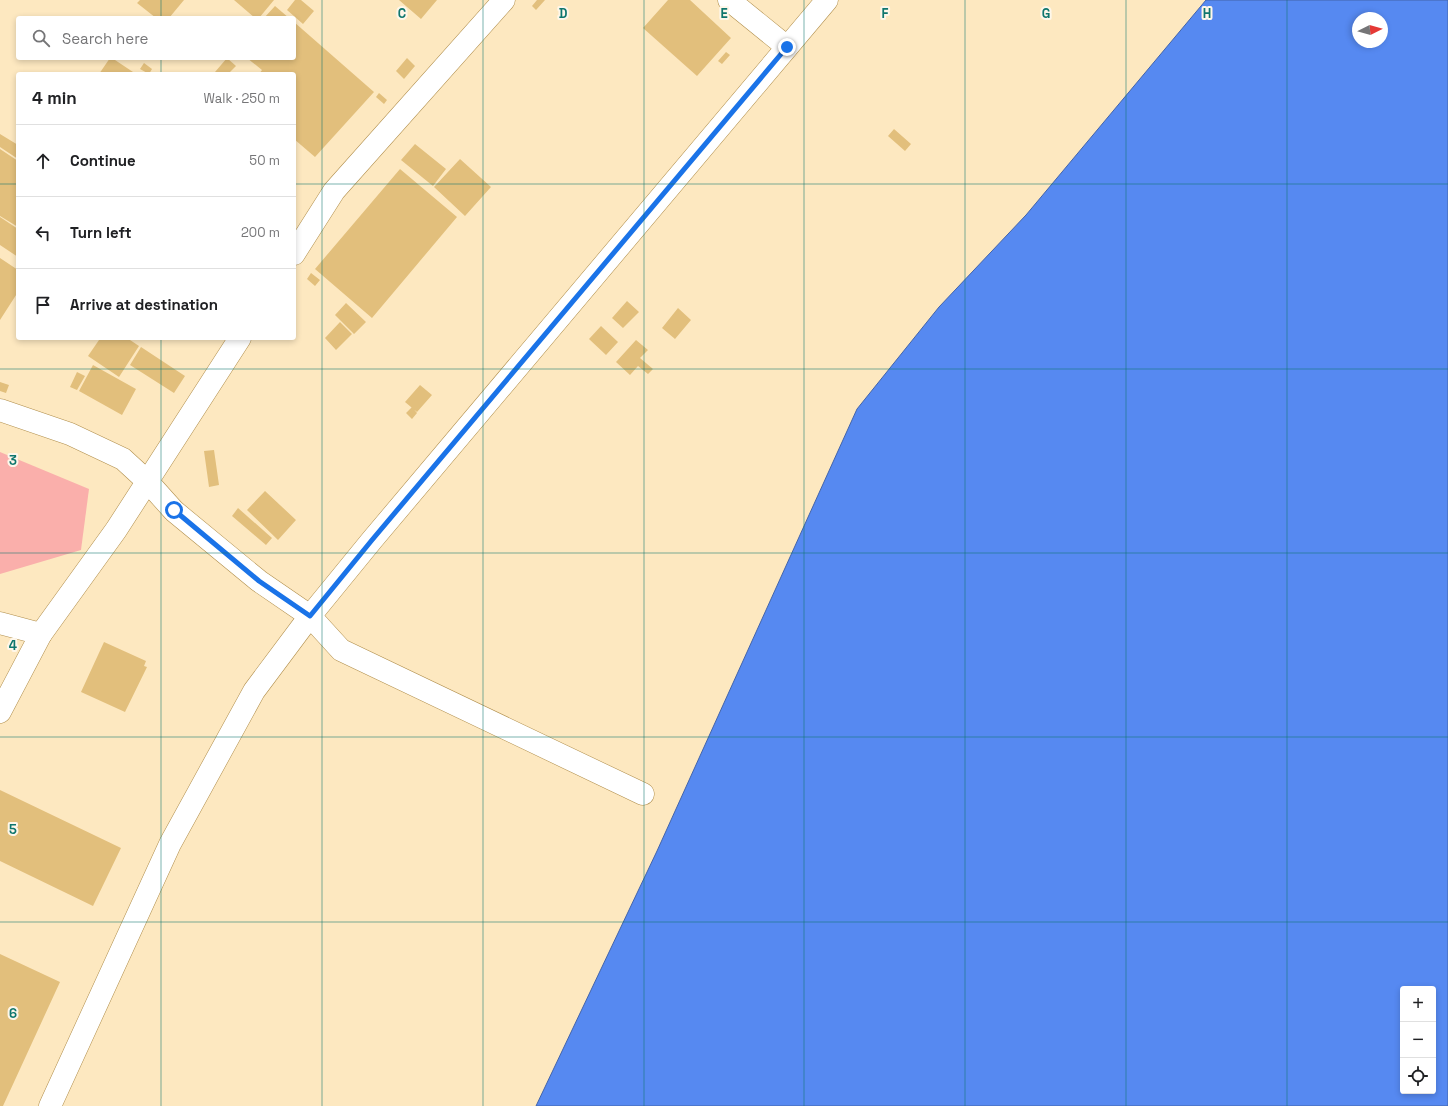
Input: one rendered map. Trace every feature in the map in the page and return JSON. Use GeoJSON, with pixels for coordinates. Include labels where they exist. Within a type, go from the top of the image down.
{"type":"FeatureCollection","features":[{"type":"Feature","properties":{"kind":"street"},"geometry":{"type":"LineString","coordinates":[[296,251],[334,191],[504,0]]}},
{"type":"Feature","properties":{"kind":"street"},"geometry":{"type":"LineString","coordinates":[[729,0],[787,47]]}},
{"type":"Feature","properties":{"kind":"street"},"geometry":{"type":"LineString","coordinates":[[50,1106],[170,844],[254,691],[310,616],[387,521],[827,0]]}},
{"type":"Feature","properties":{"kind":"street"},"geometry":{"type":"LineString","coordinates":[[0,712],[41,634],[148,482],[239,340]]}},
{"type":"Feature","properties":{"kind":"street"},"geometry":{"type":"LineString","coordinates":[[0,410],[70,434],[123,460],[148,482],[186,521],[259,581],[310,616],[342,650],[643,794]]}},
{"type":"Feature","properties":{"kind":"street"},"geometry":{"type":"LineString","coordinates":[[0,623],[41,634]]}},
{"type":"Feature","properties":{"kind":"shaded area"},"geometry":{"type":"Polygon","coordinates":[[[0,452],[89,489],[81,550],[0,574],[0,452]]]}},
{"type":"Feature","properties":{"kind":"water"},"geometry":{"type":"Polygon","coordinates":[[[1206,0],[1448,0],[1448,1106],[536,1106],[657,851],[857,409],[939,307],[1026,215],[1206,0]]]}},
{"type":"Feature","properties":{"kind":"building"},"geometry":{"type":"Polygon","coordinates":[[[140,0],[184,0],[171,16],[153,16],[137,3],[140,0]]]}},
{"type":"Feature","properties":{"kind":"building"},"geometry":{"type":"Polygon","coordinates":[[[234,0],[274,0],[261,16],[253,16],[234,0]]]}},
{"type":"Feature","properties":{"kind":"building"},"geometry":{"type":"Polygon","coordinates":[[[295,0],[301,0],[314,11],[303,24],[296,18],[296,16],[287,10],[295,0]]]}},
{"type":"Feature","properties":{"kind":"building"},"geometry":{"type":"Polygon","coordinates":[[[399,0],[437,0],[421,19],[399,0]]]}},
{"type":"Feature","properties":{"kind":"building"},"geometry":{"type":"Polygon","coordinates":[[[537,0],[545,0],[536,10],[532,6],[537,0]]]}},
{"type":"Feature","properties":{"kind":"building"},"geometry":{"type":"Polygon","coordinates":[[[668,0],[690,0],[731,38],[697,76],[643,28],[668,0]]]}},
{"type":"Feature","properties":{"kind":"building"},"geometry":{"type":"Polygon","coordinates":[[[275,6],[287,16],[266,16],[275,6]]]}},
{"type":"Feature","properties":{"kind":"building"},"geometry":{"type":"Polygon","coordinates":[[[296,24],[374,92],[315,157],[296,141],[296,72],[260,72],[262,70],[250,60],[296,60],[296,24]]]}},
{"type":"Feature","properties":{"kind":"building"},"geometry":{"type":"Polygon","coordinates":[[[726,52],[730,55],[722,64],[718,61],[726,52]]]}},
{"type":"Feature","properties":{"kind":"building"},"geometry":{"type":"Polygon","coordinates":[[[407,58],[415,66],[404,79],[396,71],[407,58]]]}},
{"type":"Feature","properties":{"kind":"building"},"geometry":{"type":"Polygon","coordinates":[[[109,60],[115,60],[133,72],[100,72],[109,60]]]}},
{"type":"Feature","properties":{"kind":"building"},"geometry":{"type":"Polygon","coordinates":[[[225,60],[229,60],[236,66],[230,72],[215,72],[225,60]]]}},
{"type":"Feature","properties":{"kind":"building"},"geometry":{"type":"Polygon","coordinates":[[[144,63],[152,69],[150,72],[145,72],[140,69],[144,63]]]}},
{"type":"Feature","properties":{"kind":"building"},"geometry":{"type":"Polygon","coordinates":[[[379,93],[387,100],[384,104],[376,97],[379,93]]]}},
{"type":"Feature","properties":{"kind":"building"},"geometry":{"type":"Polygon","coordinates":[[[894,129],[911,144],[905,151],[888,136],[894,129]]]}},
{"type":"Feature","properties":{"kind":"building"},"geometry":{"type":"Polygon","coordinates":[[[0,134],[16,144],[16,158],[0,147],[0,134]]]}},
{"type":"Feature","properties":{"kind":"building"},"geometry":{"type":"Polygon","coordinates":[[[415,144],[446,169],[433,186],[401,160],[415,144]]]}},
{"type":"Feature","properties":{"kind":"building"},"geometry":{"type":"Polygon","coordinates":[[[0,149],[16,160],[16,226],[0,216],[0,149]]]}},
{"type":"Feature","properties":{"kind":"building"},"geometry":{"type":"Polygon","coordinates":[[[460,159],[491,187],[465,216],[434,187],[460,159]]]}},
{"type":"Feature","properties":{"kind":"building"},"geometry":{"type":"Polygon","coordinates":[[[400,169],[457,217],[372,318],[315,269],[400,169]]]}},
{"type":"Feature","properties":{"kind":"building"},"geometry":{"type":"Polygon","coordinates":[[[0,217],[16,228],[16,256],[0,245],[0,217]]]}},
{"type":"Feature","properties":{"kind":"building"},"geometry":{"type":"Polygon","coordinates":[[[0,258],[16,269],[16,295],[0,320],[0,258]]]}},
{"type":"Feature","properties":{"kind":"building"},"geometry":{"type":"Polygon","coordinates":[[[311,273],[320,280],[315,286],[307,279],[311,273]]]}},
{"type":"Feature","properties":{"kind":"building"},"geometry":{"type":"Polygon","coordinates":[[[627,301],[639,312],[623,328],[612,318],[627,301]]]}},
{"type":"Feature","properties":{"kind":"building"},"geometry":{"type":"Polygon","coordinates":[[[346,303],[366,322],[354,334],[335,315],[346,303]]]}},
{"type":"Feature","properties":{"kind":"building"},"geometry":{"type":"Polygon","coordinates":[[[678,308],[691,320],[675,339],[662,328],[678,308]]]}},
{"type":"Feature","properties":{"kind":"building"},"geometry":{"type":"Polygon","coordinates":[[[340,322],[352,334],[336,350],[325,338],[340,322]]]}},
{"type":"Feature","properties":{"kind":"building"},"geometry":{"type":"Polygon","coordinates":[[[601,326],[618,342],[606,355],[589,339],[601,326]]]}},
{"type":"Feature","properties":{"kind":"building"},"geometry":{"type":"Polygon","coordinates":[[[99,340],[130,340],[139,346],[119,377],[88,356],[99,340]]]}},
{"type":"Feature","properties":{"kind":"building"},"geometry":{"type":"Polygon","coordinates":[[[636,340],[648,350],[640,358],[653,369],[648,374],[638,366],[630,375],[616,362],[636,340]]]}},
{"type":"Feature","properties":{"kind":"building"},"geometry":{"type":"Polygon","coordinates":[[[141,347],[185,376],[174,393],[130,365],[141,347]]]}},
{"type":"Feature","properties":{"kind":"building"},"geometry":{"type":"Polygon","coordinates":[[[93,365],[136,389],[122,415],[79,391],[93,365]]]}},
{"type":"Feature","properties":{"kind":"building"},"geometry":{"type":"Polygon","coordinates":[[[77,372],[85,376],[77,390],[70,387],[77,372]]]}},
{"type":"Feature","properties":{"kind":"building"},"geometry":{"type":"Polygon","coordinates":[[[0,382],[9,385],[6,393],[0,391],[0,382]]]}},
{"type":"Feature","properties":{"kind":"building"},"geometry":{"type":"Polygon","coordinates":[[[420,385],[432,395],[417,412],[405,402],[420,385]]]}},
{"type":"Feature","properties":{"kind":"building"},"geometry":{"type":"Polygon","coordinates":[[[412,407],[417,413],[412,419],[406,413],[412,407]]]}},
{"type":"Feature","properties":{"kind":"building"},"geometry":{"type":"Polygon","coordinates":[[[214,450],[219,485],[209,487],[204,451],[214,450]]]}},
{"type":"Feature","properties":{"kind":"building"},"geometry":{"type":"Polygon","coordinates":[[[265,491],[296,520],[278,540],[247,510],[265,491]]]}},
{"type":"Feature","properties":{"kind":"building"},"geometry":{"type":"Polygon","coordinates":[[[238,508],[272,538],[266,545],[232,516],[238,508]]]}},
{"type":"Feature","properties":{"kind":"building"},"geometry":{"type":"Polygon","coordinates":[[[104,642],[146,661],[144,666],[147,667],[125,712],[81,692],[104,642]]]}},
{"type":"Feature","properties":{"kind":"building"},"geometry":{"type":"Polygon","coordinates":[[[0,790],[121,848],[93,906],[0,861],[0,790]]]}},
{"type":"Feature","properties":{"kind":"building"},"geometry":{"type":"Polygon","coordinates":[[[0,954],[60,982],[3,1106],[0,1106],[0,954]]]}},
{"type":"Feature","properties":{"kind":"route"},"geometry":{"type":"LineString","coordinates":[[174,510],[259,581],[310,616],[372,540],[787,47]]}}]}
